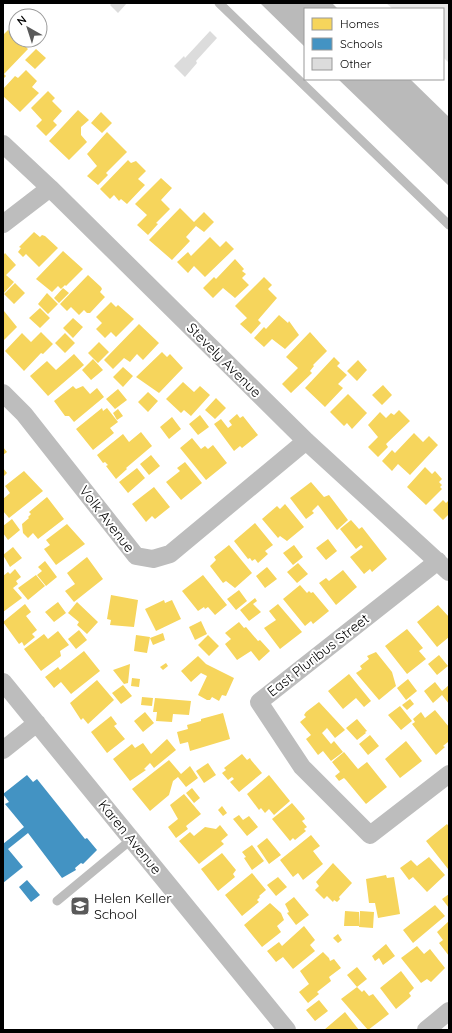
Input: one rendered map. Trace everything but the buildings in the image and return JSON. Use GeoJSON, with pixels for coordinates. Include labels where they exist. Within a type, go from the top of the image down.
{"type":"FeatureCollection","features":[{"type":"Feature","properties":{"kind":"street","name":"Stevely Avenue"},"geometry":{"type":"LineString","coordinates":[[3,144],[50,188],[306,441],[444,566]]}},
{"type":"Feature","properties":{"kind":"street"},"geometry":{"type":"LineString","coordinates":[[3,224],[50,188]]}},
{"type":"Feature","properties":{"kind":"street","name":"Volk Avenue"},"geometry":{"type":"LineString","coordinates":[[3,393],[24,414],[136,556],[147,558],[170,554],[306,441]]}},
{"type":"Feature","properties":{"kind":"street","name":"East Pluribus Street"},"geometry":{"type":"LineString","coordinates":[[444,566],[259,702],[302,767],[370,835],[449,774]]}},
{"type":"Feature","properties":{"kind":"street","name":"Karen Avenue"},"geometry":{"type":"LineString","coordinates":[[3,682],[287,1030]]}},
{"type":"Feature","properties":{"kind":"street"},"geometry":{"type":"LineString","coordinates":[[3,750],[37,723]]}},
{"type":"Feature","properties":{"kind":"street"},"geometry":{"type":"LineString","coordinates":[[426,1030],[449,1011]]}},
{"type":"Feature","properties":{"kind":"lane"},"geometry":{"type":"LineString","coordinates":[[219,3],[449,225]]}},
{"type":"Feature","properties":{"kind":"lane"},"geometry":{"type":"LineString","coordinates":[[57,901],[132,839]]}},
{"type":"Feature","properties":{"kind":"shaded area"},"geometry":{"type":"Polygon","coordinates":[[[260,3],[332,3],[337,8],[304,8],[304,46],[260,3]]]}},
{"type":"Feature","properties":{"kind":"shaded area"},"geometry":{"type":"Polygon","coordinates":[[[386,3],[449,3],[449,63],[444,58],[444,8],[392,8],[386,3]]]}},
{"type":"Feature","properties":{"kind":"shaded area"},"geometry":{"type":"Polygon","coordinates":[[[339,80],[411,80],[449,117],[449,186],[339,80]]]}},
{"type":"Feature","properties":{"kind":"place","name":"Helen Keller School"},"geometry":{"type":"Point","coordinates":[80,906]}}]}
